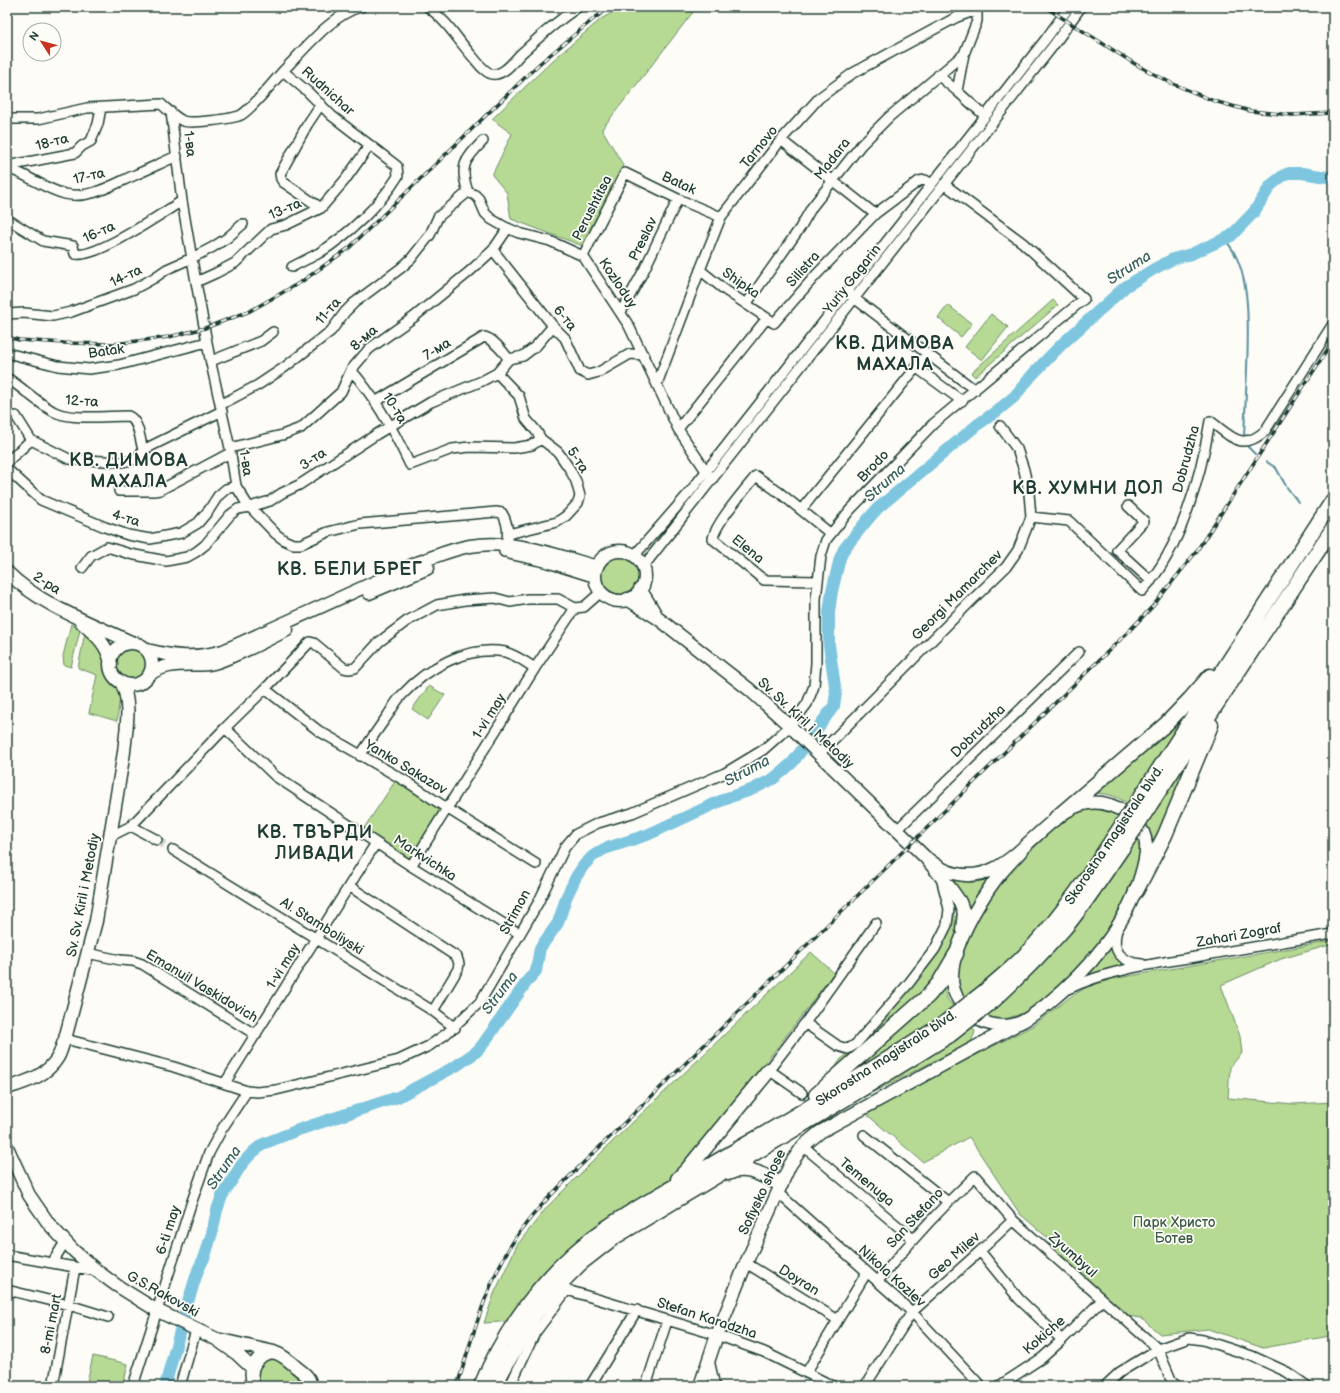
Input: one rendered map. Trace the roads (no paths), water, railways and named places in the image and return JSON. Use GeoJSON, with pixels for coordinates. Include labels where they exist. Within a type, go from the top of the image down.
{"type":"FeatureCollection","features":[{"type":"Feature","properties":{"kind":"highway","name":"Skorostna magistrala blvd."},"geometry":{"type":"LineString","coordinates":[[494,1386],[534,1315],[557,1287],[581,1263],[613,1238],[705,1182],[946,1030],[989,996],[1055,921],[1086,880],[1118,843],[1149,795],[1249,630],[1333,500]]}},
{"type":"Feature","properties":{"kind":"highway","name":"Skorostna magistrala blvd."},"geometry":{"type":"LineString","coordinates":[[1149,795],[1224,693],[1333,528]]}},
{"type":"Feature","properties":{"kind":"highway"},"geometry":{"type":"LineString","coordinates":[[1056,818],[1166,724],[1190,699],[1249,630]]}},
{"type":"Feature","properties":{"kind":"highway"},"geometry":{"type":"LineString","coordinates":[[1136,891],[1165,835],[1224,693]]}},
{"type":"Feature","properties":{"kind":"highway"},"geometry":{"type":"LineString","coordinates":[[786,1121],[928,996],[939,983],[957,950]]}},
{"type":"Feature","properties":{"kind":"highway","name":"Skorostna magistrala blvd."},"geometry":{"type":"LineString","coordinates":[[481,1386],[489,1365],[524,1308],[548,1279],[573,1253],[606,1228],[663,1192],[946,1030]]}},
{"type":"Feature","properties":{"kind":"highway"},"geometry":{"type":"LineString","coordinates":[[663,1192],[687,1170],[769,1070]]}},
{"type":"Feature","properties":{"kind":"highway"},"geometry":{"type":"LineString","coordinates":[[705,1182],[733,1170],[742,1169],[752,1171],[779,1188]]}},
{"type":"Feature","properties":{"kind":"main road"},"geometry":{"type":"LineString","coordinates":[[121,682],[133,685],[147,678],[158,668],[166,666],[208,664],[216,662],[425,569],[454,558],[506,543]]}},
{"type":"Feature","properties":{"kind":"main road"},"geometry":{"type":"LineString","coordinates":[[127,712],[125,689],[114,675],[111,664],[115,651],[126,644],[133,643],[147,650],[181,657],[218,652],[417,563],[470,546],[506,543],[522,555],[596,571]]}},
{"type":"Feature","properties":{"kind":"main road"},"geometry":{"type":"LineString","coordinates":[[622,551],[634,556],[643,567],[644,581],[640,589],[637,594],[627,599],[611,599],[601,592],[596,584],[596,571],[602,559],[613,552],[622,551]]}},
{"type":"Feature","properties":{"kind":"main road","name":"2-ра"},"geometry":{"type":"LineString","coordinates":[[7,572],[40,597],[73,616],[96,625],[133,643]]}},
{"type":"Feature","properties":{"kind":"main road","name":"Sv. Sv. Kiril i Metodiy"},"geometry":{"type":"LineString","coordinates":[[640,589],[659,619]]}},
{"type":"Feature","properties":{"kind":"main road","name":"Sv. Sv. Kiril i Metodiy"},"geometry":{"type":"LineString","coordinates":[[627,599],[659,619],[795,725],[816,751],[925,857],[960,902],[964,914],[964,925],[957,950]]}},
{"type":"Feature","properties":{"kind":"main road","name":"2-ра"},"geometry":{"type":"LineString","coordinates":[[73,616],[100,640],[108,651],[111,664]]}},
{"type":"Feature","properties":{"kind":"main road"},"geometry":{"type":"LineString","coordinates":[[147,650],[152,662],[147,678]]}},
{"type":"Feature","properties":{"kind":"main road","name":"Sv. Sv. Kiril i Metodiy"},"geometry":{"type":"LineString","coordinates":[[7,1088],[29,1081],[46,1071],[58,1056],[65,1039],[96,922],[124,752],[127,712],[139,686],[147,678]]}},
{"type":"Feature","properties":{"kind":"main road","name":"Sofiysko shose"},"geometry":{"type":"LineString","coordinates":[[700,1386],[716,1335],[746,1263],[793,1158],[803,1146],[820,1132],[1019,1024],[1038,1012],[1063,991],[1085,969],[1121,920],[1136,891],[1147,856],[1146,840],[1141,828],[1134,819],[1119,808],[1096,802],[1085,803],[1073,807],[1056,818],[1021,851]]}},
{"type":"Feature","properties":{"kind":"main road"},"geometry":{"type":"LineString","coordinates":[[1019,1024],[1006,1026],[996,1025],[977,1019],[968,1013],[962,1006],[954,993],[952,980],[957,950],[974,914],[992,885],[1021,851]]}},
{"type":"Feature","properties":{"kind":"main road","name":"Sv. Sv. Kiril i Metodiy"},"geometry":{"type":"LineString","coordinates":[[925,857],[947,871],[957,874],[979,874],[999,866],[1021,851]]}},
{"type":"Feature","properties":{"kind":"main road","name":"Sofiysko shose"},"geometry":{"type":"LineString","coordinates":[[967,1051],[980,1038],[981,1032],[977,1019]]}},
{"type":"Feature","properties":{"kind":"main road","name":"G.S.Rakovski"},"geometry":{"type":"LineString","coordinates":[[7,1147],[29,1195],[49,1224],[74,1251],[121,1289],[160,1311],[216,1339],[237,1354],[252,1368]]}},
{"type":"Feature","properties":{"kind":"main road","name":"G.S.Rakovski"},"geometry":{"type":"LineString","coordinates":[[216,1339],[275,1352],[286,1357],[308,1377],[311,1385]]}},
{"type":"Feature","properties":{"kind":"main road"},"geometry":{"type":"LineString","coordinates":[[254,1386],[251,1376],[252,1368],[257,1360],[264,1354],[275,1352]]}},
{"type":"Feature","properties":{"kind":"street"},"geometry":{"type":"LineString","coordinates":[[283,71],[341,15],[361,7]]}},
{"type":"Feature","properties":{"kind":"street"},"geometry":{"type":"LineString","coordinates":[[428,7],[450,26],[472,56],[486,71],[496,74],[504,71],[522,52],[578,7]]}},
{"type":"Feature","properties":{"kind":"street","name":"Yuriy Gagarin"},"geometry":{"type":"LineString","coordinates":[[634,556],[689,493],[1045,40],[1069,7]]}},
{"type":"Feature","properties":{"kind":"street","name":"Yuriy Gagarin"},"geometry":{"type":"LineString","coordinates":[[643,567],[1053,46],[1080,7]]}},
{"type":"Feature","properties":{"kind":"street","name":"Tarnovo"},"geometry":{"type":"LineString","coordinates":[[657,384],[721,218],[781,140],[819,98],[853,73],[957,16],[971,12],[977,14],[977,21],[964,54]]}},
{"type":"Feature","properties":{"kind":"street"},"geometry":{"type":"LineString","coordinates":[[957,91],[964,54]]}},
{"type":"Feature","properties":{"kind":"street","name":"Madara"},"geometry":{"type":"LineString","coordinates":[[747,303],[800,228],[812,207],[861,144],[889,117],[964,54]]}},
{"type":"Feature","properties":{"kind":"street","name":"Rudnichar"},"geometry":{"type":"LineString","coordinates":[[7,119],[38,119],[87,108],[161,104],[182,120],[190,122],[241,115],[249,109],[283,71],[332,116],[397,166],[398,176],[391,187],[366,215],[320,252],[292,267]]}},
{"type":"Feature","properties":{"kind":"street"},"geometry":{"type":"LineString","coordinates":[[938,75],[985,116]]}},
{"type":"Feature","properties":{"kind":"street"},"geometry":{"type":"LineString","coordinates":[[320,104],[280,174],[283,182],[321,208]]}},
{"type":"Feature","properties":{"kind":"street","name":"18-та"},"geometry":{"type":"LineString","coordinates":[[7,167],[75,152],[91,141],[98,124],[101,108]]}},
{"type":"Feature","properties":{"kind":"street","name":"1-ва"},"geometry":{"type":"LineString","coordinates":[[171,112],[182,201],[196,282],[236,486],[239,493],[250,507],[276,534],[293,544],[301,544],[328,532],[360,524],[485,512],[502,513],[507,521],[506,543]]}},
{"type":"Feature","properties":{"kind":"street"},"geometry":{"type":"LineString","coordinates":[[781,140],[876,214],[919,181],[926,180],[932,184]]}},
{"type":"Feature","properties":{"kind":"street"},"geometry":{"type":"LineString","coordinates":[[468,192],[465,183],[464,168],[467,159],[483,141]]}},
{"type":"Feature","properties":{"kind":"street","name":"13-та"},"geometry":{"type":"LineString","coordinates":[[196,282],[235,263],[271,229],[286,226],[321,208],[345,180],[370,145]]}},
{"type":"Feature","properties":{"kind":"street","name":"17-та"},"geometry":{"type":"LineString","coordinates":[[7,167],[52,190],[66,195],[79,195],[102,190],[177,156]]}},
{"type":"Feature","properties":{"kind":"street","name":"Batak"},"geometry":{"type":"LineString","coordinates":[[625,173],[721,218]]}},
{"type":"Feature","properties":{"kind":"street","name":"Perushtitsa"},"geometry":{"type":"LineString","coordinates":[[583,256],[625,173]]}},
{"type":"Feature","properties":{"kind":"street","name":"Brodo"},"geometry":{"type":"LineString","coordinates":[[795,725],[807,704],[814,686],[816,663],[816,599],[821,556],[826,540],[850,510],[933,424],[1084,299],[1023,244],[944,184]]}},
{"type":"Feature","properties":{"kind":"street","name":"11-та"},"geometry":{"type":"LineString","coordinates":[[31,440],[69,460],[129,462],[137,458],[143,450],[221,408],[258,385],[291,363],[331,331],[345,312],[354,303],[400,268],[410,258],[430,235],[438,217],[468,192]]}},
{"type":"Feature","properties":{"kind":"street","name":"Kozloduy"},"geometry":{"type":"LineString","coordinates":[[468,192],[475,194],[479,199],[485,213],[491,219],[504,227],[519,233],[550,241],[583,256],[621,312],[644,355],[678,429],[707,470],[712,480]]}},
{"type":"Feature","properties":{"kind":"street","name":"Preslav"},"geometry":{"type":"LineString","coordinates":[[621,312],[644,270],[678,199]]}},
{"type":"Feature","properties":{"kind":"street","name":"16-та"},"geometry":{"type":"LineString","coordinates":[[7,219],[43,241],[73,246],[75,254],[80,255],[98,249],[124,236],[182,201]]}},
{"type":"Feature","properties":{"kind":"street","name":"Silistra"},"geometry":{"type":"LineString","coordinates":[[767,318],[774,323],[816,275],[876,214]]}},
{"type":"Feature","properties":{"kind":"street","name":"14-та"},"geometry":{"type":"LineString","coordinates":[[7,314],[24,312],[53,316],[72,312],[134,289],[167,269],[192,258],[227,238],[243,224]]}},
{"type":"Feature","properties":{"kind":"street","name":"8-ма"},"geometry":{"type":"LineString","coordinates":[[119,491],[160,490],[230,450],[301,428],[341,392],[351,370],[369,349],[414,317],[493,250],[508,228]]}},
{"type":"Feature","properties":{"kind":"street","name":"6-та"},"geometry":{"type":"LineString","coordinates":[[493,250],[553,326],[566,338],[580,371],[588,375],[599,372],[630,354],[644,355]]}},
{"type":"Feature","properties":{"kind":"street","name":"Shipka"},"geometry":{"type":"LineString","coordinates":[[700,270],[725,290],[747,303],[767,318]]}},
{"type":"Feature","properties":{"kind":"street"},"geometry":{"type":"LineString","coordinates":[[847,292],[975,390]]}},
{"type":"Feature","properties":{"kind":"street"},"geometry":{"type":"LineString","coordinates":[[678,429],[767,318]]}},
{"type":"Feature","properties":{"kind":"street","name":"Dobrudzha"},"geometry":{"type":"LineString","coordinates":[[1151,581],[1173,547],[1191,497],[1205,450],[1210,421],[1239,441],[1245,442],[1257,438],[1264,431],[1333,324]]}},
{"type":"Feature","properties":{"kind":"street"},"geometry":{"type":"LineString","coordinates":[[509,359],[523,356],[536,346],[553,326]]}},
{"type":"Feature","properties":{"kind":"street"},"geometry":{"type":"LineString","coordinates":[[211,361],[261,341],[273,332]]}},
{"type":"Feature","properties":{"kind":"street","name":"7-ма"},"geometry":{"type":"LineString","coordinates":[[375,402],[484,337],[492,340],[509,359]]}},
{"type":"Feature","properties":{"kind":"street","name":"Batak"},"geometry":{"type":"LineString","coordinates":[[7,353],[58,366],[89,369],[119,365],[207,342]]}},
{"type":"Feature","properties":{"kind":"street"},"geometry":{"type":"LineString","coordinates":[[831,534],[801,510],[928,354]]}},
{"type":"Feature","properties":{"kind":"street","name":"3-та"},"geometry":{"type":"LineString","coordinates":[[82,568],[91,556],[106,547],[130,554],[166,561],[187,557],[205,545],[238,508],[250,507],[270,501],[282,493],[299,485],[371,438],[431,402],[482,381],[497,373],[509,359]]}},
{"type":"Feature","properties":{"kind":"street"},"geometry":{"type":"LineString","coordinates":[[917,368],[962,401]]}},
{"type":"Feature","properties":{"kind":"street","name":"10-та"},"geometry":{"type":"LineString","coordinates":[[351,370],[365,386],[391,426],[410,464],[452,449],[470,447],[514,448],[532,445],[541,439]]}},
{"type":"Feature","properties":{"kind":"street","name":"5-та"},"geometry":{"type":"LineString","coordinates":[[497,373],[518,396],[526,419],[541,439],[558,452],[569,468],[579,489],[580,496],[578,503],[566,516],[556,522],[506,543]]}},
{"type":"Feature","properties":{"kind":"street","name":"12-та"},"geometry":{"type":"LineString","coordinates":[[7,378],[56,412],[63,415],[128,416],[132,418],[134,420],[143,450]]}},
{"type":"Feature","properties":{"kind":"street"},"geometry":{"type":"LineString","coordinates":[[7,462],[31,440],[16,416]]}},
{"type":"Feature","properties":{"kind":"street","name":"Georgi Mamarchev"},"geometry":{"type":"LineString","coordinates":[[816,751],[1006,568],[1018,550],[1031,517],[1029,493],[1017,448],[1000,426]]}},
{"type":"Feature","properties":{"kind":"street","name":"4-та"},"geometry":{"type":"LineString","coordinates":[[7,467],[41,500],[105,527],[128,535],[150,539],[181,533],[198,523],[210,510],[218,496],[226,489],[236,486]]}},
{"type":"Feature","properties":{"kind":"street","name":"Elena"},"geometry":{"type":"LineString","coordinates":[[801,510],[756,476],[719,524],[713,535],[713,539],[764,580],[818,581]]}},
{"type":"Feature","properties":{"kind":"street"},"geometry":{"type":"LineString","coordinates":[[1031,517],[1069,521],[1142,591],[1151,581],[1117,550],[1144,521],[1128,506]]}},
{"type":"Feature","properties":{"kind":"street","name":"1-vi may"},"geometry":{"type":"LineString","coordinates":[[411,866],[448,809],[534,668],[576,608],[584,607],[601,592]]}},
{"type":"Feature","properties":{"kind":"street"},"geometry":{"type":"LineString","coordinates":[[110,836],[131,826],[310,642],[314,643],[344,668],[349,669],[355,668],[379,642],[407,621],[437,605],[465,600],[495,598],[510,602],[558,599],[576,608]]}},
{"type":"Feature","properties":{"kind":"street"},"geometry":{"type":"LineString","coordinates":[[360,756],[401,697],[422,677],[437,667],[462,656],[476,652],[506,652],[534,668]]}},
{"type":"Feature","properties":{"kind":"street","name":"Dobrudzha"},"geometry":{"type":"LineString","coordinates":[[897,830],[1078,652]]}},
{"type":"Feature","properties":{"kind":"street","name":"Yanko Sakazov"},"geometry":{"type":"LineString","coordinates":[[265,689],[319,731],[409,783],[536,864]]}},
{"type":"Feature","properties":{"kind":"street","name":"Strimon"},"geometry":{"type":"LineString","coordinates":[[247,1091],[257,1092],[276,1090],[399,1060],[429,1046],[455,1028],[480,1002],[538,903],[564,847],[576,834],[598,823],[632,813],[725,773],[764,750],[795,725]]}},
{"type":"Feature","properties":{"kind":"street","name":"Markvichka"},"geometry":{"type":"LineString","coordinates":[[225,728],[276,776],[411,866],[520,934]]}},
{"type":"Feature","properties":{"kind":"street"},"geometry":{"type":"LineString","coordinates":[[131,826],[156,840]]}},
{"type":"Feature","properties":{"kind":"street","name":"1-vi may"},"geometry":{"type":"LineString","coordinates":[[225,1083],[376,843]]}},
{"type":"Feature","properties":{"kind":"street","name":"Al. Stamboliyski"},"geometry":{"type":"LineString","coordinates":[[172,850],[433,1011],[455,1028]]}},
{"type":"Feature","properties":{"kind":"street"},"geometry":{"type":"LineString","coordinates":[[805,1023],[838,1046],[848,1049],[856,1044],[909,983],[935,949],[944,931],[947,924],[949,909],[940,875]]}},
{"type":"Feature","properties":{"kind":"street"},"geometry":{"type":"LineString","coordinates":[[349,886],[458,957],[458,969],[433,1011]]}},
{"type":"Feature","properties":{"kind":"street","name":"Zahari Zograf"},"geometry":{"type":"LineString","coordinates":[[1121,920],[1115,939],[1116,948],[1119,955],[1124,960],[1131,963],[1149,965]]}},
{"type":"Feature","properties":{"kind":"street"},"geometry":{"type":"LineString","coordinates":[[802,1093],[769,1070],[805,1023],[876,923]]}},
{"type":"Feature","properties":{"kind":"street","name":"Zahari Zograf"},"geometry":{"type":"LineString","coordinates":[[1063,991],[1101,976],[1149,965],[1333,934]]}},
{"type":"Feature","properties":{"kind":"street","name":"Emanuil Vaskidovich"},"geometry":{"type":"LineString","coordinates":[[87,953],[142,964],[256,1035]]}},
{"type":"Feature","properties":{"kind":"street"},"geometry":{"type":"LineString","coordinates":[[65,1039],[174,1067],[247,1091]]}},
{"type":"Feature","properties":{"kind":"street","name":"6-ti may"},"geometry":{"type":"LineString","coordinates":[[133,1386],[160,1311],[209,1153],[222,1129],[247,1091]]}},
{"type":"Feature","properties":{"kind":"street"},"geometry":{"type":"LineString","coordinates":[[864,1136],[948,1202]]}},
{"type":"Feature","properties":{"kind":"street","name":"Temenuga"},"geometry":{"type":"LineString","coordinates":[[803,1146],[913,1239]]}},
{"type":"Feature","properties":{"kind":"street","name":"San Stefano"},"geometry":{"type":"LineString","coordinates":[[878,1281],[913,1239],[974,1176]]}},
{"type":"Feature","properties":{"kind":"street","name":"Zyumbyul"},"geometry":{"type":"LineString","coordinates":[[974,1176],[1014,1220],[1158,1349]]}},
{"type":"Feature","properties":{"kind":"street","name":"Nikola Kozlev"},"geometry":{"type":"LineString","coordinates":[[779,1188],[867,1272],[912,1312],[981,1386]]}},
{"type":"Feature","properties":{"kind":"street","name":"Geo Milev"},"geometry":{"type":"LineString","coordinates":[[865,1386],[912,1312],[1014,1220]]}},
{"type":"Feature","properties":{"kind":"street"},"geometry":{"type":"LineString","coordinates":[[52,1263],[65,1242]]}},
{"type":"Feature","properties":{"kind":"street"},"geometry":{"type":"LineString","coordinates":[[980,1251],[1019,1299],[1062,1340]]}},
{"type":"Feature","properties":{"kind":"street","name":"G.S.Rakovski"},"geometry":{"type":"LineString","coordinates":[[7,1255],[97,1271]]}},
{"type":"Feature","properties":{"kind":"street","name":"Doyran"},"geometry":{"type":"LineString","coordinates":[[746,1263],[838,1320]]}},
{"type":"Feature","properties":{"kind":"street","name":"8-mi mart"},"geometry":{"type":"LineString","coordinates":[[53,1386],[75,1268]]}},
{"type":"Feature","properties":{"kind":"street"},"geometry":{"type":"LineString","coordinates":[[806,1373],[867,1272]]}},
{"type":"Feature","properties":{"kind":"street"},"geometry":{"type":"LineString","coordinates":[[7,1290],[69,1305],[108,1317]]}},
{"type":"Feature","properties":{"kind":"street","name":"Stefan Karadzha"},"geometry":{"type":"LineString","coordinates":[[512,1385],[535,1333],[567,1290],[637,1310],[764,1352],[833,1386]]}},
{"type":"Feature","properties":{"kind":"street","name":"Kokiche"},"geometry":{"type":"LineString","coordinates":[[999,1386],[1042,1358],[1102,1300]]}},
{"type":"Feature","properties":{"kind":"street"},"geometry":{"type":"LineString","coordinates":[[590,1386],[637,1310]]}},
{"type":"Feature","properties":{"kind":"street"},"geometry":{"type":"LineString","coordinates":[[646,1386],[668,1321]]}},
{"type":"Feature","properties":{"kind":"street"},"geometry":{"type":"LineString","coordinates":[[180,1386],[193,1328]]}},
{"type":"Feature","properties":{"kind":"street"},"geometry":{"type":"LineString","coordinates":[[1105,1386],[1120,1372],[1158,1349],[1189,1338],[1204,1340],[1252,1356],[1287,1372],[1307,1386]]}},
{"type":"Feature","properties":{"kind":"street"},"geometry":{"type":"LineString","coordinates":[[1158,1349],[1172,1382],[1177,1386]]}},
{"type":"Feature","properties":{"kind":"street"},"geometry":{"type":"LineString","coordinates":[[709,1358],[715,1386]]}},
{"type":"Feature","properties":{"kind":"waterway","name":"Struma"},"geometry":{"type":"LineString","coordinates":[[165,1386],[187,1305],[198,1270],[205,1256],[222,1196],[242,1164],[252,1153],[263,1144],[298,1130],[398,1097],[456,1066],[476,1052],[536,971],[540,948],[558,923],[566,898],[576,877],[584,865],[593,856],[604,849],[647,835],[727,798],[751,790],[773,779],[793,762],[834,706],[836,693],[829,645],[829,612],[832,591],[840,558],[844,549],[878,508],[977,425],[1014,397],[1033,374],[1061,345],[1125,287],[1173,259],[1191,254],[1231,236],[1254,212],[1271,185],[1284,175],[1289,173],[1302,173],[1333,178]]}},
{"type":"Feature","properties":{"kind":"waterway"},"geometry":{"type":"LineString","coordinates":[[1224,239],[1233,251],[1240,266],[1247,301],[1248,337],[1244,437]]}},
{"type":"Feature","properties":{"kind":"waterway"},"geometry":{"type":"LineString","coordinates":[[1245,444],[1255,454]]}},
{"type":"Feature","properties":{"kind":"waterway"},"geometry":{"type":"LineString","coordinates":[[1267,462],[1276,468],[1286,486],[1298,502]]}},
{"type":"Feature","properties":{"kind":"tunnel"},"geometry":{"type":"LineString","coordinates":[[157,840],[173,850]]}},
{"type":"Feature","properties":{"kind":"railway"},"geometry":{"type":"LineString","coordinates":[[7,337],[19,340],[64,343],[114,344],[169,337],[205,328],[250,311],[301,282],[349,248],[539,64],[596,17],[611,7]]}},
{"type":"Feature","properties":{"kind":"railway"},"geometry":{"type":"LineString","coordinates":[[1045,7],[1135,64],[1171,83],[1214,101],[1250,111],[1292,115],[1333,113]]}},
{"type":"Feature","properties":{"kind":"railway"},"geometry":{"type":"LineString","coordinates":[[457,1386],[481,1310],[496,1274],[515,1239],[536,1212],[576,1170],[1153,606],[1196,552],[1333,341]]}},
{"type":"Feature","properties":{"kind":"district","name":"КВ. ДИМОВА МАХАЛА"},"geometry":{"type":"Point","coordinates":[895,353]}},
{"type":"Feature","properties":{"kind":"district","name":"КВ. ДИМОВА МАХАЛА"},"geometry":{"type":"Point","coordinates":[129,470]}},
{"type":"Feature","properties":{"kind":"district","name":"КВ. ХУМНИ ДОЛ"},"geometry":{"type":"Point","coordinates":[1088,488]}},
{"type":"Feature","properties":{"kind":"district","name":"КВ. БЕЛИ БРЕГ"},"geometry":{"type":"Point","coordinates":[350,569]}},
{"type":"Feature","properties":{"kind":"district","name":"КВ. ТВЪРДИ ЛИВАДИ"},"geometry":{"type":"Point","coordinates":[315,842]}},
{"type":"Feature","properties":{"kind":"park label","name":"Парк Христо Ботев"},"geometry":{"type":"Point","coordinates":[1174,1230]}}]}
